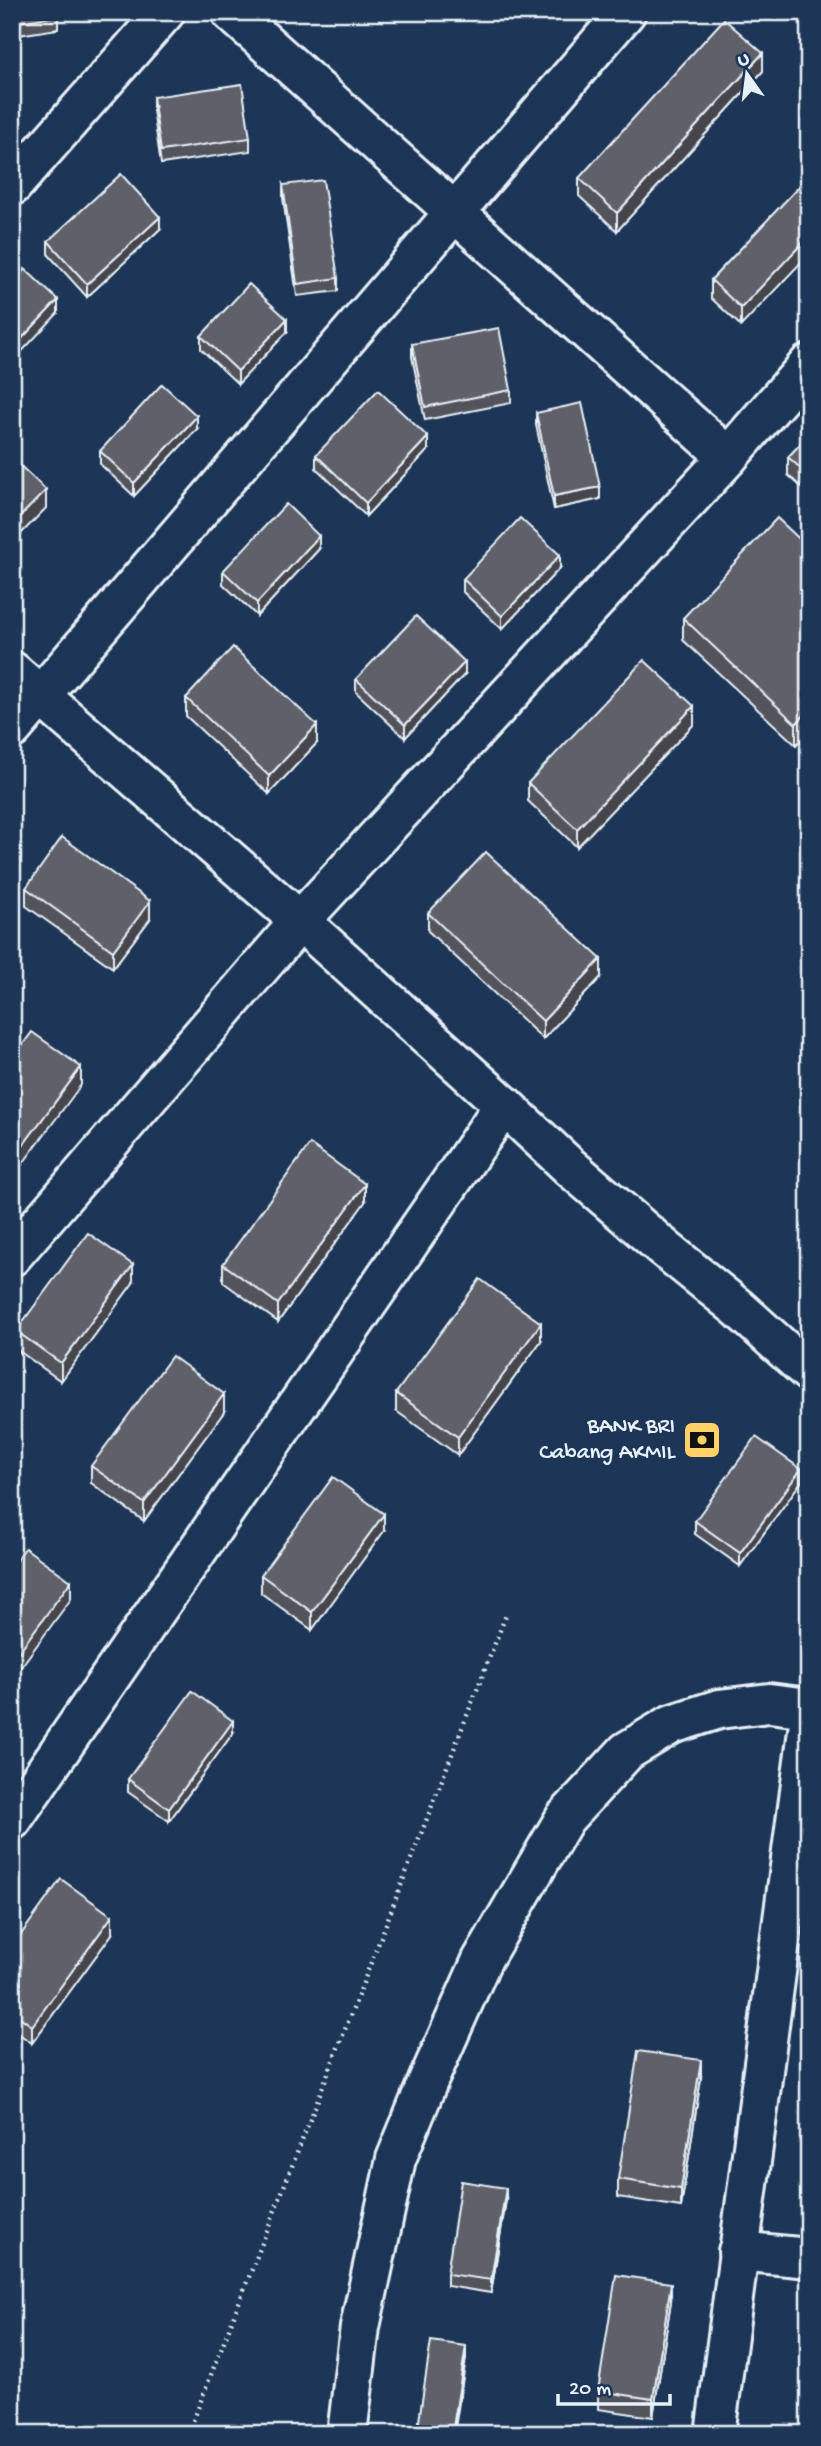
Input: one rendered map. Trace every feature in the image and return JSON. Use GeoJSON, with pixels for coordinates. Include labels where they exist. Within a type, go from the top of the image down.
{"type":"FeatureCollection","features":[{"type":"Feature","properties":{"kind":"street"},"geometry":{"type":"LineString","coordinates":[[12,186],[165,12]]}},
{"type":"Feature","properties":{"kind":"street"},"geometry":{"type":"LineString","coordinates":[[231,12],[728,457]]}},
{"type":"Feature","properties":{"kind":"street"},"geometry":{"type":"LineString","coordinates":[[12,729],[626,12]]}},
{"type":"Feature","properties":{"kind":"street"},"geometry":{"type":"LineString","coordinates":[[12,1255],[300,921],[728,457],[809,364]]}},
{"type":"Feature","properties":{"kind":"street"},"geometry":{"type":"LineString","coordinates":[[12,671],[300,921],[570,1167],[738,1308],[809,1372]]}},
{"type":"Feature","properties":{"kind":"street"},"geometry":{"type":"LineString","coordinates":[[12,1820],[504,1105]]}},
{"type":"Feature","properties":{"kind":"street"},"geometry":{"type":"LineString","coordinates":[[347,2434],[360,2327],[396,2159],[482,1961],[565,1818],[627,1751],[672,1724],[719,1709],[756,1704],[809,1708]]}},
{"type":"Feature","properties":{"kind":"street"},"geometry":{"type":"LineString","coordinates":[[715,2434],[809,1723]]}},
{"type":"Feature","properties":{"kind":"street"},"geometry":{"type":"LineString","coordinates":[[738,2251],[809,2258]]}},
{"type":"Feature","properties":{"kind":"path"},"geometry":{"type":"LineString","coordinates":[[188,2434],[506,1615]]}},
{"type":"Feature","properties":{"kind":"building"},"geometry":{"type":"Polygon","coordinates":[[[16,12],[58,12],[58,16],[18,22],[16,12]]]}},
{"type":"Feature","properties":{"kind":"building"},"geometry":{"type":"Polygon","coordinates":[[[724,19],[763,53],[617,213],[579,178],[724,19]]]}},
{"type":"Feature","properties":{"kind":"building"},"geometry":{"type":"Polygon","coordinates":[[[242,84],[250,138],[161,151],[153,97],[242,84]]]}},
{"type":"Feature","properties":{"kind":"building"},"geometry":{"type":"Polygon","coordinates":[[[121,174],[160,217],[87,284],[48,241],[121,174]]]}},
{"type":"Feature","properties":{"kind":"building"},"geometry":{"type":"Polygon","coordinates":[[[809,176],[809,236],[741,308],[711,280],[809,176]]]}},
{"type":"Feature","properties":{"kind":"building"},"geometry":{"type":"Polygon","coordinates":[[[323,180],[338,278],[297,284],[283,185],[323,180]]]}},
{"type":"Feature","properties":{"kind":"building"},"geometry":{"type":"Polygon","coordinates":[[[25,269],[58,300],[12,349],[12,283],[25,269]]]}},
{"type":"Feature","properties":{"kind":"building"},"geometry":{"type":"Polygon","coordinates":[[[249,284],[287,319],[238,371],[201,336],[249,284]]]}},
{"type":"Feature","properties":{"kind":"building"},"geometry":{"type":"Polygon","coordinates":[[[499,328],[511,390],[425,407],[412,344],[499,328]]]}},
{"type":"Feature","properties":{"kind":"building"},"geometry":{"type":"Polygon","coordinates":[[[162,384],[197,416],[134,483],[100,451],[162,384]]]}},
{"type":"Feature","properties":{"kind":"building"},"geometry":{"type":"Polygon","coordinates":[[[378,390],[428,437],[366,503],[316,455],[378,390]]]}},
{"type":"Feature","properties":{"kind":"building"},"geometry":{"type":"Polygon","coordinates":[[[582,403],[600,487],[554,496],[536,413],[582,403]]]}},
{"type":"Feature","properties":{"kind":"building"},"geometry":{"type":"Polygon","coordinates":[[[809,435],[809,476],[788,457],[809,435]]]}},
{"type":"Feature","properties":{"kind":"building"},"geometry":{"type":"Polygon","coordinates":[[[12,458],[46,490],[12,525],[12,458]]]}},
{"type":"Feature","properties":{"kind":"building"},"geometry":{"type":"Polygon","coordinates":[[[286,504],[319,536],[257,603],[223,571],[286,504]]]}},
{"type":"Feature","properties":{"kind":"building"},"geometry":{"type":"Polygon","coordinates":[[[520,518],[560,555],[502,616],[463,579],[520,518]]]}},
{"type":"Feature","properties":{"kind":"building"},"geometry":{"type":"Polygon","coordinates":[[[777,518],[809,548],[809,710],[796,724],[683,618],[777,518]]]}},
{"type":"Feature","properties":{"kind":"building"},"geometry":{"type":"Polygon","coordinates":[[[416,616],[465,662],[405,725],[356,679],[416,616]]]}},
{"type":"Feature","properties":{"kind":"building"},"geometry":{"type":"Polygon","coordinates":[[[233,647],[317,725],[269,776],[186,698],[233,647]]]}},
{"type":"Feature","properties":{"kind":"building"},"geometry":{"type":"Polygon","coordinates":[[[644,660],[694,706],[577,829],[528,783],[644,660]]]}},
{"type":"Feature","properties":{"kind":"building"},"geometry":{"type":"Polygon","coordinates":[[[62,837],[150,901],[113,951],[26,888],[62,837]]]}},
{"type":"Feature","properties":{"kind":"building"},"geometry":{"type":"Polygon","coordinates":[[[486,852],[601,959],[543,1021],[428,913],[486,852]]]}},
{"type":"Feature","properties":{"kind":"building"},"geometry":{"type":"Polygon","coordinates":[[[32,1032],[81,1067],[12,1160],[12,1059],[32,1032]]]}},
{"type":"Feature","properties":{"kind":"building"},"geometry":{"type":"Polygon","coordinates":[[[310,1144],[365,1184],[278,1304],[223,1264],[310,1144]]]}},
{"type":"Feature","properties":{"kind":"building"},"geometry":{"type":"Polygon","coordinates":[[[88,1233],[133,1265],[61,1363],[16,1331],[88,1233]]]}},
{"type":"Feature","properties":{"kind":"building"},"geometry":{"type":"Polygon","coordinates":[[[480,1279],[541,1323],[458,1437],[396,1393],[480,1279]]]}},
{"type":"Feature","properties":{"kind":"building"},"geometry":{"type":"Polygon","coordinates":[[[172,1356],[224,1394],[144,1503],[91,1466],[172,1356]]]}},
{"type":"Feature","properties":{"kind":"building"},"geometry":{"type":"Polygon","coordinates":[[[756,1437],[801,1469],[740,1553],[695,1521],[756,1437]]]}},
{"type":"Feature","properties":{"kind":"building"},"geometry":{"type":"Polygon","coordinates":[[[333,1477],[384,1514],[312,1612],[261,1575],[333,1477]]]}},
{"type":"Feature","properties":{"kind":"building"},"geometry":{"type":"Polygon","coordinates":[[[25,1548],[71,1581],[12,1661],[12,1566],[25,1548]]]}},
{"type":"Feature","properties":{"kind":"building"},"geometry":{"type":"Polygon","coordinates":[[[192,1691],[233,1721],[169,1809],[128,1779],[192,1691]]]}},
{"type":"Feature","properties":{"kind":"building"},"geometry":{"type":"Polygon","coordinates":[[[61,1879],[112,1916],[32,2026],[12,2011],[12,1947],[61,1879]]]}},
{"type":"Feature","properties":{"kind":"building"},"geometry":{"type":"Polygon","coordinates":[[[638,2051],[701,2060],[681,2189],[618,2179],[638,2051]]]}},
{"type":"Feature","properties":{"kind":"building"},"geometry":{"type":"Polygon","coordinates":[[[461,2181],[506,2188],[491,2280],[447,2274],[461,2181]]]}},
{"type":"Feature","properties":{"kind":"building"},"geometry":{"type":"Polygon","coordinates":[[[616,2275],[671,2283],[653,2399],[598,2391],[616,2275]]]}},
{"type":"Feature","properties":{"kind":"building"},"geometry":{"type":"Polygon","coordinates":[[[431,2341],[466,2346],[452,2434],[417,2434],[431,2341]]]}},
{"type":"Feature","properties":{"kind":"place","name":"BANK BRI Cabang AKMIL"},"geometry":{"type":"Point","coordinates":[702,1440]}}]}
